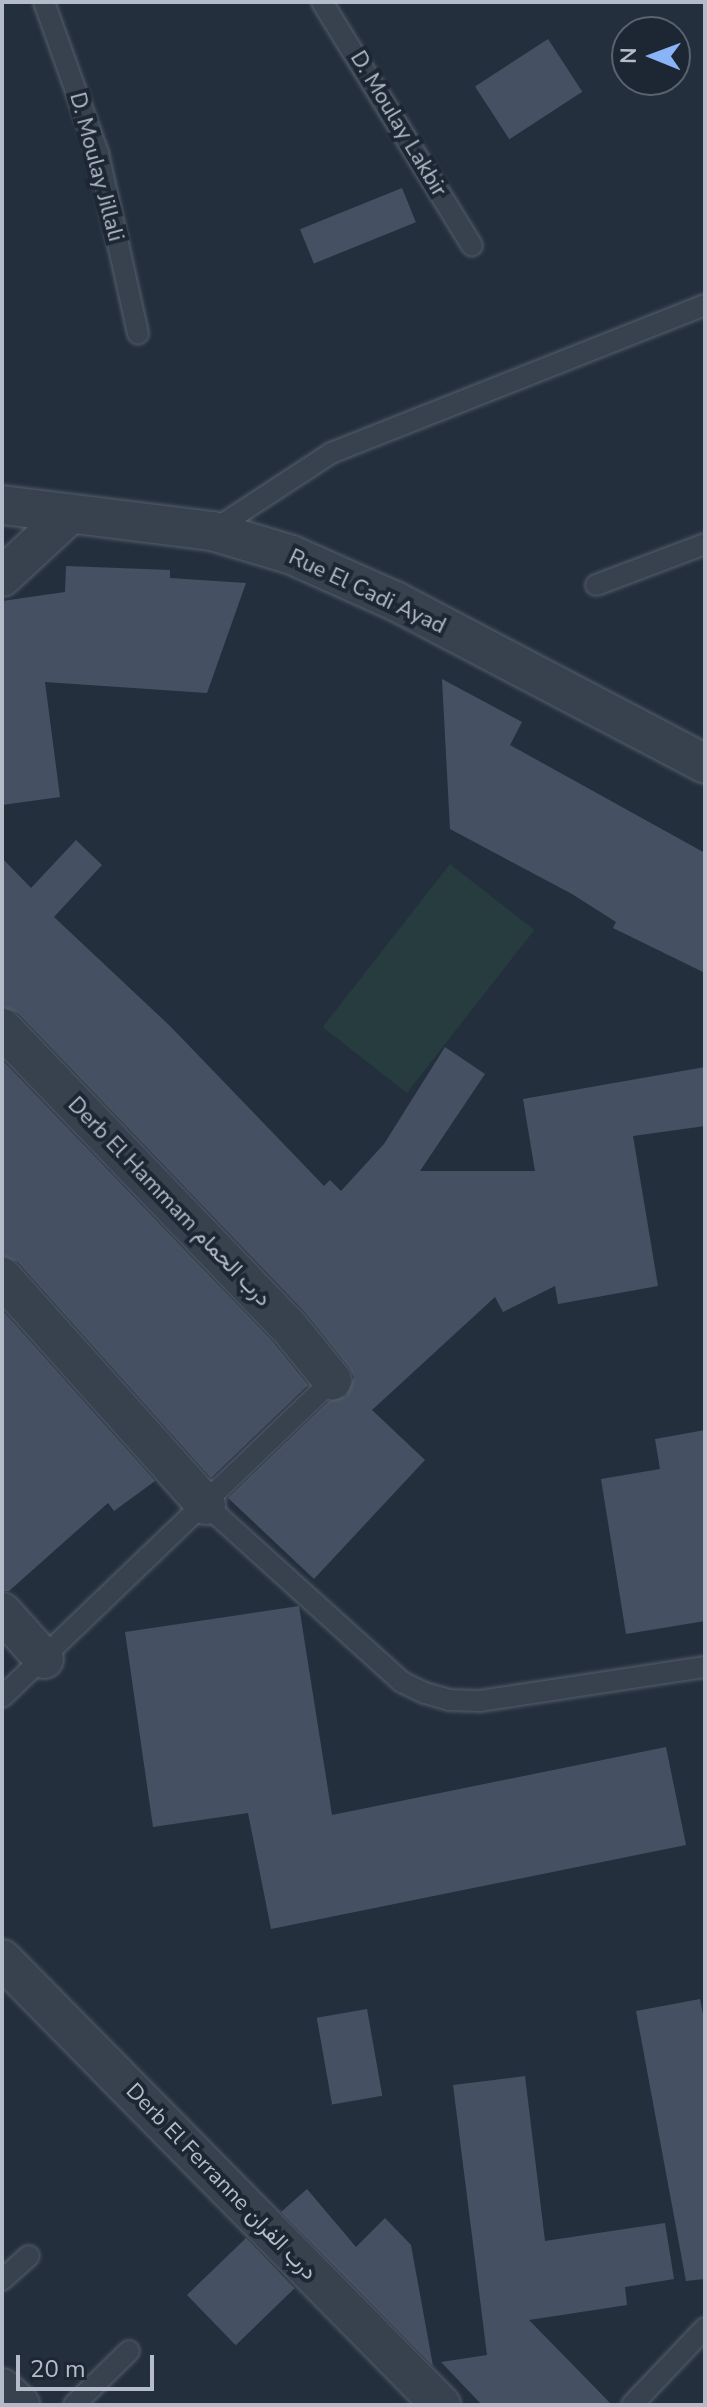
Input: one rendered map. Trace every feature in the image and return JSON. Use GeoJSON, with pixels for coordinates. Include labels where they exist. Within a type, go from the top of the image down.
{"type":"FeatureCollection","features":[{"type":"Feature","properties":{"kind":"street","name":"Rue El Cadi Ayad"},"geometry":{"type":"LineString","coordinates":[[2,505],[212,531],[292,555],[395,601],[705,764]]}},
{"type":"Feature","properties":{"kind":"street"},"geometry":{"type":"LineString","coordinates":[[2,577],[70,514]]}},
{"type":"Feature","properties":{"kind":"street","name":"Derb El Hammam درب الحمام"},"geometry":{"type":"LineString","coordinates":[[2,1028],[288,1326],[332,1380]]}},
{"type":"Feature","properties":{"kind":"street"},"geometry":{"type":"LineString","coordinates":[[2,1277],[206,1505]]}},
{"type":"Feature","properties":{"kind":"street"},"geometry":{"type":"LineString","coordinates":[[2,1612],[44,1659]]}},
{"type":"Feature","properties":{"kind":"street","name":"Derb El Ferranne درب الفران"},"geometry":{"type":"LineString","coordinates":[[2,1959],[441,2405]]}},
{"type":"Feature","properties":{"kind":"street"},"geometry":{"type":"LineString","coordinates":[[2,2388],[20,2405]]}},
{"type":"Feature","properties":{"kind":"lane","name":"D. Moulay Jillali"},"geometry":{"type":"LineString","coordinates":[[44,2],[98,153],[138,334]]}},
{"type":"Feature","properties":{"kind":"lane","name":"D. Moulay Lakbir"},"geometry":{"type":"LineString","coordinates":[[322,2],[472,246]]}},
{"type":"Feature","properties":{"kind":"lane"},"geometry":{"type":"LineString","coordinates":[[212,531],[331,453],[705,305]]}},
{"type":"Feature","properties":{"kind":"lane"},"geometry":{"type":"LineString","coordinates":[[596,585],[705,544]]}},
{"type":"Feature","properties":{"kind":"lane"},"geometry":{"type":"LineString","coordinates":[[2,1697],[206,1505],[332,1380]]}},
{"type":"Feature","properties":{"kind":"lane"},"geometry":{"type":"LineString","coordinates":[[206,1505],[402,1682],[425,1693],[480,1701],[705,1667]]}},
{"type":"Feature","properties":{"kind":"lane"},"geometry":{"type":"LineString","coordinates":[[2,2280],[29,2256]]}},
{"type":"Feature","properties":{"kind":"lane"},"geometry":{"type":"LineString","coordinates":[[632,2405],[705,2328]]}},
{"type":"Feature","properties":{"kind":"lane"},"geometry":{"type":"LineString","coordinates":[[74,2405],[129,2351]]}},
{"type":"Feature","properties":{"kind":"green space"},"geometry":{"type":"Polygon","coordinates":[[[450,864],[534,930],[407,1093],[323,1027],[450,864]]]}},
{"type":"Feature","properties":{"kind":"building"},"geometry":{"type":"Polygon","coordinates":[[[548,39],[582,92],[509,139],[475,86],[548,39]]]}},
{"type":"Feature","properties":{"kind":"building"},"geometry":{"type":"Polygon","coordinates":[[[402,188],[416,222],[314,264],[300,229],[402,188]]]}},
{"type":"Feature","properties":{"kind":"building"},"geometry":{"type":"Polygon","coordinates":[[[66,566],[170,570],[170,578],[246,583],[207,693],[45,682],[60,797],[2,805],[2,601],[65,592],[66,566]]]}},
{"type":"Feature","properties":{"kind":"building"},"geometry":{"type":"Polygon","coordinates":[[[442,679],[522,722],[510,745],[705,853],[705,973],[613,928],[616,922],[572,894],[450,829],[442,679]]]}},
{"type":"Feature","properties":{"kind":"building"},"geometry":{"type":"Polygon","coordinates":[[[76,840],[102,865],[54,917],[170,1026],[324,1186],[330,1180],[341,1191],[384,1144],[445,1047],[485,1074],[420,1171],[535,1171],[523,1099],[705,1067],[705,1126],[633,1136],[658,1286],[558,1304],[555,1286],[503,1312],[495,1297],[372,1410],[425,1460],[314,1579],[228,1498],[329,1401],[346,1396],[354,1377],[349,1367],[304,1311],[18,1013],[2,1007],[2,858],[31,888],[76,840]]]}},
{"type":"Feature","properties":{"kind":"building"},"geometry":{"type":"Polygon","coordinates":[[[2,1060],[272,1341],[308,1385],[211,1478],[18,1262],[2,1256],[2,1060]]]}},
{"type":"Feature","properties":{"kind":"building"},"geometry":{"type":"Polygon","coordinates":[[[2,1310],[155,1481],[114,1511],[108,1503],[9,1591],[2,1591],[2,1310]]]}},
{"type":"Feature","properties":{"kind":"building"},"geometry":{"type":"Polygon","coordinates":[[[705,1430],[705,1621],[626,1634],[601,1479],[660,1469],[655,1439],[705,1430]]]}},
{"type":"Feature","properties":{"kind":"building"},"geometry":{"type":"Polygon","coordinates":[[[299,1606],[332,1815],[666,1747],[686,1845],[271,1929],[248,1813],[153,1827],[125,1632],[299,1606]]]}},
{"type":"Feature","properties":{"kind":"building"},"geometry":{"type":"Polygon","coordinates":[[[700,1999],[705,2024],[705,2279],[686,2281],[636,2011],[700,1999]]]}},
{"type":"Feature","properties":{"kind":"building"},"geometry":{"type":"Polygon","coordinates":[[[367,2009],[382,2096],[332,2105],[317,2018],[367,2009]]]}},
{"type":"Feature","properties":{"kind":"building"},"geometry":{"type":"Polygon","coordinates":[[[525,2076],[545,2241],[665,2223],[674,2279],[625,2287],[627,2305],[529,2320],[612,2405],[482,2405],[441,2362],[487,2355],[453,2085],[525,2076]]]}},
{"type":"Feature","properties":{"kind":"building"},"geometry":{"type":"Polygon","coordinates":[[[307,2189],[356,2247],[385,2218],[411,2245],[433,2366],[281,2212],[307,2189]]]}},
{"type":"Feature","properties":{"kind":"building"},"geometry":{"type":"Polygon","coordinates":[[[246,2238],[295,2288],[236,2345],[187,2295],[246,2238]]]}}]}
